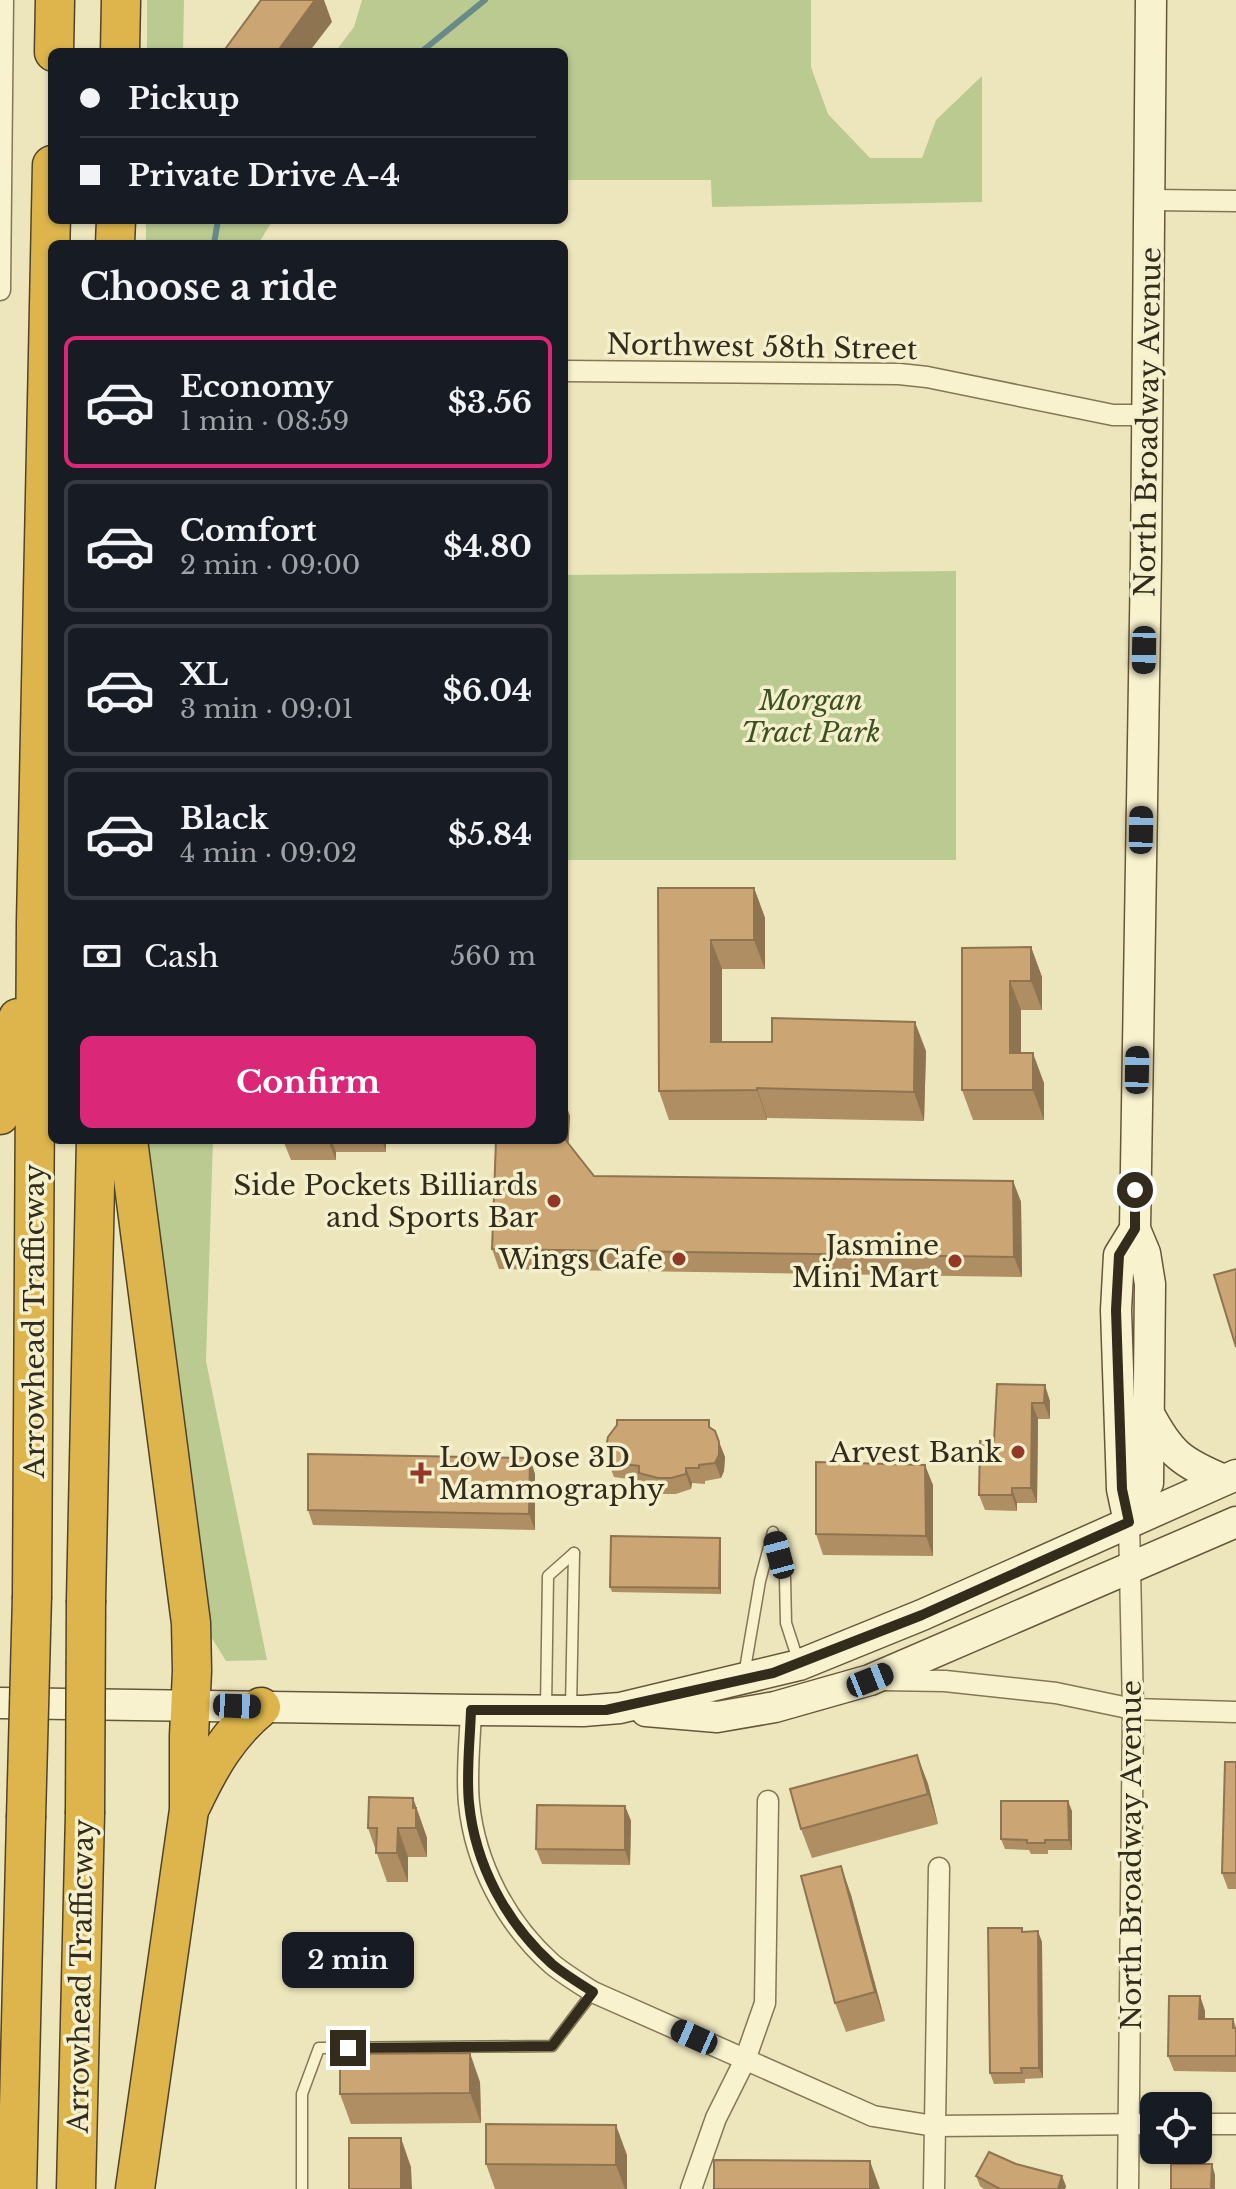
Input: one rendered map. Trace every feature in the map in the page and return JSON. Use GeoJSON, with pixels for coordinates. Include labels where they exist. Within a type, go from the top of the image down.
{"type":"FeatureCollection","features":[{"type":"Feature","properties":{"kind":"highway"},"geometry":{"type":"LineString","coordinates":[[54,48],[55,0]]}},
{"type":"Feature","properties":{"kind":"highway"},"geometry":{"type":"LineString","coordinates":[[120,48],[121,0]]}},
{"type":"Feature","properties":{"kind":"highway","name":"Arrowhead Trafficway"},"geometry":{"type":"LineString","coordinates":[[17,2189],[32,1596],[36,921],[48,354]]}},
{"type":"Feature","properties":{"kind":"highway"},"geometry":{"type":"LineString","coordinates":[[0,1115],[36,921]]}},
{"type":"Feature","properties":{"kind":"highway","name":"Arrowhead Trafficway"},"geometry":{"type":"LineString","coordinates":[[76,2189],[96,1144]]}},
{"type":"Feature","properties":{"kind":"highway"},"geometry":{"type":"LineString","coordinates":[[129,1144],[191,1623],[192,1671],[189,1810],[135,2189]]}},
{"type":"Feature","properties":{"kind":"highway"},"geometry":{"type":"LineString","coordinates":[[189,1810],[230,1736],[261,1707]]}},
{"type":"Feature","properties":{"kind":"main road","name":"North Broadway Avenue"},"geometry":{"type":"LineString","coordinates":[[1129,1522],[1148,1483],[1150,1284],[1145,1253],[1135,1229],[1151,200],[1151,0]]}},
{"type":"Feature","properties":{"kind":"main road","name":"North Broadway Avenue"},"geometry":{"type":"LineString","coordinates":[[1129,1522],[1122,1489],[1116,1310],[1119,1255],[1135,1229]]}},
{"type":"Feature","properties":{"kind":"main road"},"geometry":{"type":"LineString","coordinates":[[1147,1410],[1161,1438],[1176,1456],[1230,1478]]}},
{"type":"Feature","properties":{"kind":"main road"},"geometry":{"type":"LineString","coordinates":[[620,1708],[799,1665],[922,1615],[1230,1478]]}},
{"type":"Feature","properties":{"kind":"main road"},"geometry":{"type":"LineString","coordinates":[[0,1703],[471,1710],[620,1708],[717,1717],[775,1707],[870,1680],[1236,1522]]}},
{"type":"Feature","properties":{"kind":"street"},"geometry":{"type":"LineString","coordinates":[[0,290],[3,0]]}},
{"type":"Feature","properties":{"kind":"street"},"geometry":{"type":"LineString","coordinates":[[1151,200],[1236,201]]}},
{"type":"Feature","properties":{"kind":"street","name":"Northwest 58th Street"},"geometry":{"type":"LineString","coordinates":[[568,371],[899,374],[1113,415],[1147,415]]}},
{"type":"Feature","properties":{"kind":"street","name":"North Broadway Avenue"},"geometry":{"type":"LineString","coordinates":[[1128,2189],[1133,1709],[1129,1522]]}},
{"type":"Feature","properties":{"kind":"street"},"geometry":{"type":"LineString","coordinates":[[870,1680],[961,1682],[1056,1693],[1133,1709],[1236,1712]]}},
{"type":"Feature","properties":{"kind":"street"},"geometry":{"type":"LineString","coordinates":[[471,1710],[469,1805],[483,1864],[496,1893],[531,1944],[554,1966],[593,1992],[873,2116],[934,2126],[1140,2125]]}},
{"type":"Feature","properties":{"kind":"street"},"geometry":{"type":"LineString","coordinates":[[691,2189],[716,2118],[745,2060],[765,2003],[768,1801]]}},
{"type":"Feature","properties":{"kind":"street"},"geometry":{"type":"LineString","coordinates":[[934,2189],[939,1868]]}},
{"type":"Feature","properties":{"kind":"street"},"geometry":{"type":"LineString","coordinates":[[1212,2124],[1236,2124]]}},
{"type":"Feature","properties":{"kind":"lane"},"geometry":{"type":"LineString","coordinates":[[744,1680],[760,1581],[773,1532],[785,1578],[786,1623],[799,1665]]}},
{"type":"Feature","properties":{"kind":"lane"},"geometry":{"type":"LineString","coordinates":[[574,1553],[558,1710],[548,1576],[574,1553]]}},
{"type":"Feature","properties":{"kind":"lane"},"geometry":{"type":"LineString","coordinates":[[302,2189],[302,2094],[319,2048],[552,2046],[593,1992]]}},
{"type":"Feature","properties":{"kind":"green space"},"geometry":{"type":"Polygon","coordinates":[[[147,0],[184,0],[183,48],[147,48],[147,0]]]}},
{"type":"Feature","properties":{"kind":"green space"},"geometry":{"type":"Polygon","coordinates":[[[362,0],[811,0],[811,67],[828,114],[870,158],[922,158],[936,120],[982,76],[982,202],[712,207],[711,180],[568,180],[568,48],[338,48],[354,27],[362,0]]]}},
{"type":"Feature","properties":{"kind":"green space"},"geometry":{"type":"Polygon","coordinates":[[[146,224],[270,224],[260,240],[146,240],[146,224]]]}},
{"type":"Feature","properties":{"kind":"green space","name":"Morgan Tract Park"},"geometry":{"type":"Polygon","coordinates":[[[956,571],[956,860],[568,860],[568,575],[956,571]]]}},
{"type":"Feature","properties":{"kind":"green space"},"geometry":{"type":"Polygon","coordinates":[[[144,1144],[213,1144],[206,1361],[267,1660],[226,1661],[207,1630],[144,1144]]]}},
{"type":"Feature","properties":{"kind":"building"},"geometry":{"type":"Polygon","coordinates":[[[261,0],[315,0],[280,48],[226,48],[261,0]]]}},
{"type":"Feature","properties":{"kind":"building"},"geometry":{"type":"Polygon","coordinates":[[[658,888],[754,888],[754,940],[711,940],[711,1042],[772,1042],[772,1018],[915,1022],[914,1092],[757,1088],[659,1091],[658,888]]]}},
{"type":"Feature","properties":{"kind":"building"},"geometry":{"type":"Polygon","coordinates":[[[1031,947],[1031,981],[1010,981],[1010,1053],[1033,1053],[1033,1090],[962,1090],[962,948],[1031,947]]]}},
{"type":"Feature","properties":{"kind":"building"},"geometry":{"type":"Polygon","coordinates":[[[568,1143],[594,1176],[1013,1181],[1014,1257],[492,1249],[496,1144],[568,1143]]]}},
{"type":"Feature","properties":{"kind":"building"},"geometry":{"type":"Polygon","coordinates":[[[1236,1269],[1236,1347],[1214,1275],[1236,1269]]]}},
{"type":"Feature","properties":{"kind":"building"},"geometry":{"type":"Polygon","coordinates":[[[997,1384],[1045,1385],[1044,1403],[1032,1403],[1031,1488],[1012,1488],[1012,1495],[979,1495],[980,1441],[994,1441],[997,1384]]]}},
{"type":"Feature","properties":{"kind":"building"},"geometry":{"type":"Polygon","coordinates":[[[617,1420],[709,1420],[709,1427],[715,1431],[719,1442],[719,1455],[715,1463],[686,1468],[686,1474],[671,1478],[639,1473],[639,1466],[608,1462],[608,1437],[617,1420]]]}},
{"type":"Feature","properties":{"kind":"building"},"geometry":{"type":"Polygon","coordinates":[[[308,1454],[530,1458],[529,1514],[308,1510],[308,1454]]]}},
{"type":"Feature","properties":{"kind":"building"},"geometry":{"type":"Polygon","coordinates":[[[816,1462],[925,1465],[926,1536],[816,1534],[816,1462]]]}},
{"type":"Feature","properties":{"kind":"building"},"geometry":{"type":"Polygon","coordinates":[[[611,1536],[720,1538],[719,1588],[610,1587],[611,1536]]]}},
{"type":"Feature","properties":{"kind":"building"},"geometry":{"type":"Polygon","coordinates":[[[917,1755],[928,1794],[801,1829],[790,1789],[917,1755]]]}},
{"type":"Feature","properties":{"kind":"building"},"geometry":{"type":"Polygon","coordinates":[[[1225,1762],[1236,1762],[1236,1873],[1222,1873],[1225,1762]]]}},
{"type":"Feature","properties":{"kind":"building"},"geometry":{"type":"Polygon","coordinates":[[[369,1797],[413,1798],[416,1828],[398,1828],[397,1853],[376,1853],[377,1828],[368,1828],[369,1797]]]}},
{"type":"Feature","properties":{"kind":"building"},"geometry":{"type":"Polygon","coordinates":[[[1001,1801],[1068,1801],[1069,1840],[1027,1843],[1027,1840],[1001,1839],[1001,1801]]]}},
{"type":"Feature","properties":{"kind":"building"},"geometry":{"type":"Polygon","coordinates":[[[537,1805],[625,1806],[625,1850],[536,1849],[537,1805]]]}},
{"type":"Feature","properties":{"kind":"building"},"geometry":{"type":"Polygon","coordinates":[[[841,1866],[875,1992],[835,2003],[801,1876],[841,1866]]]}},
{"type":"Feature","properties":{"kind":"building"},"geometry":{"type":"Polygon","coordinates":[[[988,1928],[1038,1931],[1039,2068],[1021,2068],[1022,2073],[990,2073],[988,1928]]]}},
{"type":"Feature","properties":{"kind":"building"},"geometry":{"type":"Polygon","coordinates":[[[1169,1996],[1200,1996],[1199,2019],[1233,2019],[1236,2056],[1168,2056],[1169,1996]]]}},
{"type":"Feature","properties":{"kind":"building"},"geometry":{"type":"Polygon","coordinates":[[[470,2053],[470,2093],[340,2094],[340,2054],[470,2053]]]}},
{"type":"Feature","properties":{"kind":"building"},"geometry":{"type":"Polygon","coordinates":[[[486,2124],[616,2125],[616,2165],[486,2164],[486,2124]]]}},
{"type":"Feature","properties":{"kind":"building"},"geometry":{"type":"Polygon","coordinates":[[[349,2138],[401,2138],[401,2189],[349,2189],[349,2138]]]}},
{"type":"Feature","properties":{"kind":"building"},"geometry":{"type":"Polygon","coordinates":[[[989,2152],[1016,2164],[1062,2176],[1058,2189],[1000,2189],[976,2176],[989,2152]]]}},
{"type":"Feature","properties":{"kind":"building"},"geometry":{"type":"Polygon","coordinates":[[[714,2160],[870,2161],[870,2189],[714,2189],[714,2160]]]}},
{"type":"Feature","properties":{"kind":"building"},"geometry":{"type":"Polygon","coordinates":[[[1171,2164],[1212,2164],[1211,2189],[1171,2189],[1171,2164]]]}},
{"type":"Feature","properties":{"kind":"waterway"},"geometry":{"type":"LineString","coordinates":[[426,48],[485,0]]}},
{"type":"Feature","properties":{"kind":"waterway"},"geometry":{"type":"LineString","coordinates":[[215,240],[217,224]]}},
{"type":"Feature","properties":{"kind":"place","name":"Side Pockets Billiards and Sports Bar"},"geometry":{"type":"Point","coordinates":[554,1201]}},
{"type":"Feature","properties":{"kind":"place","name":"Wings Cafe"},"geometry":{"type":"Point","coordinates":[679,1259]}},
{"type":"Feature","properties":{"kind":"place","name":"Jasmine Mini Mart"},"geometry":{"type":"Point","coordinates":[955,1261]}},
{"type":"Feature","properties":{"kind":"place","name":"Arvest Bank"},"geometry":{"type":"Point","coordinates":[1018,1452]}},
{"type":"Feature","properties":{"kind":"place","name":"Low Dose 3D Mammography"},"geometry":{"type":"Point","coordinates":[421,1473]}},
{"type":"Feature","properties":{"kind":"route"},"geometry":{"type":"LineString","coordinates":[[348,2048],[552,2046],[593,1992],[554,1966],[531,1944],[496,1893],[483,1864],[469,1805],[471,1710],[606,1710],[773,1673],[922,1615],[1129,1522],[1122,1489],[1116,1310],[1119,1255],[1135,1229],[1135,1190]]}}]}
